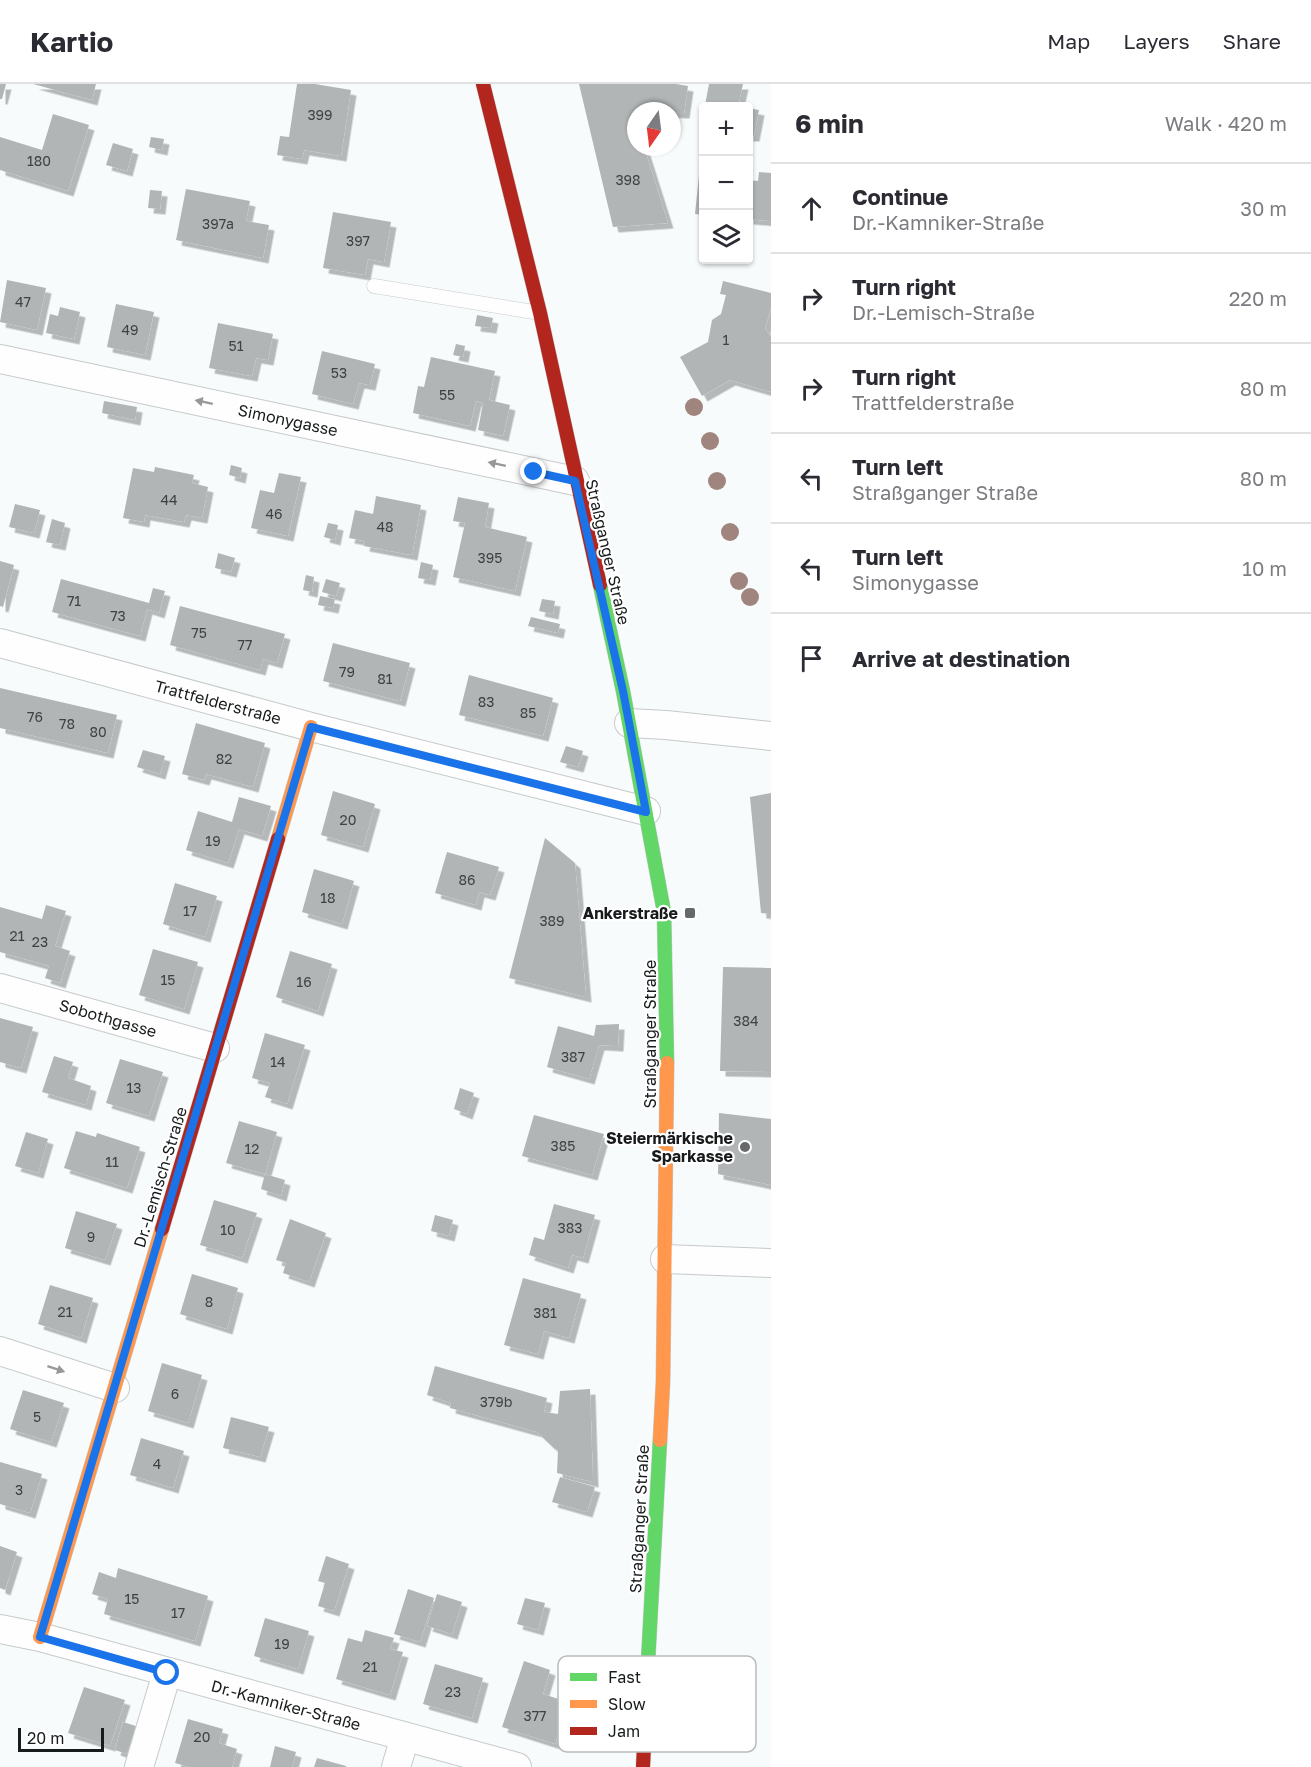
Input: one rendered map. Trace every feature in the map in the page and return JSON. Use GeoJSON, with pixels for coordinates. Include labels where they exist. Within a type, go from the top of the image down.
{"type":"FeatureCollection","features":[{"type":"Feature","properties":{"kind":"street","name":"Straßganger Straße"},"geometry":{"type":"LineString","coordinates":[[483,84],[540,313],[629,723],[660,886],[666,934],[663,1393],[649,1656]]}},
{"type":"Feature","properties":{"kind":"street","name":"Simonygasse"},"geometry":{"type":"LineString","coordinates":[[0,359],[575,481]]}},
{"type":"Feature","properties":{"kind":"street","name":"Trattfelderstraße"},"geometry":{"type":"LineString","coordinates":[[0,643],[311,727],[646,812]]}},
{"type":"Feature","properties":{"kind":"street"},"geometry":{"type":"LineString","coordinates":[[629,723],[771,736]]}},
{"type":"Feature","properties":{"kind":"street","name":"Dr.-Lemisch-Straße"},"geometry":{"type":"LineString","coordinates":[[40,1637],[311,727]]}},
{"type":"Feature","properties":{"kind":"street","name":"Sobothgasse"},"geometry":{"type":"LineString","coordinates":[[0,988],[215,1048]]}},
{"type":"Feature","properties":{"kind":"street"},"geometry":{"type":"LineString","coordinates":[[665,1259],[771,1263]]}},
{"type":"Feature","properties":{"kind":"street"},"geometry":{"type":"LineString","coordinates":[[0,1352],[115,1388]]}},
{"type":"Feature","properties":{"kind":"street","name":"Dr.-Kamniker-Straße"},"geometry":{"type":"LineString","coordinates":[[0,1629],[40,1637],[517,1767]]}},
{"type":"Feature","properties":{"kind":"street"},"geometry":{"type":"LineString","coordinates":[[139,1767],[167,1673]]}},
{"type":"Feature","properties":{"kind":"street"},"geometry":{"type":"LineString","coordinates":[[396,1767],[405,1737]]}},
{"type":"Feature","properties":{"kind":"street","name":"Straßganger Straße"},"geometry":{"type":"LineString","coordinates":[[643,1767],[644,1752]]}},
{"type":"Feature","properties":{"kind":"lane"},"geometry":{"type":"LineString","coordinates":[[374,286],[540,313]]}},
{"type":"Feature","properties":{"kind":"building"},"geometry":{"type":"Polygon","coordinates":[[[0,84],[6,84],[2,99],[0,99],[0,84]]]}},
{"type":"Feature","properties":{"kind":"building"},"geometry":{"type":"Polygon","coordinates":[[[33,84],[96,84],[92,100],[33,84]]]}},
{"type":"Feature","properties":{"kind":"building"},"geometry":{"type":"Polygon","coordinates":[[[297,84],[315,84],[351,90],[341,156],[304,150],[302,159],[277,155],[280,136],[289,137],[297,84]]]}},
{"type":"Feature","properties":{"kind":"building"},"geometry":{"type":"Polygon","coordinates":[[[579,84],[688,86],[684,113],[681,113],[681,102],[627,102],[627,156],[647,156],[668,223],[613,227],[579,84]]]}},
{"type":"Feature","properties":{"kind":"building"},"geometry":{"type":"Polygon","coordinates":[[[709,84],[743,84],[739,102],[706,102],[709,84]]]}},
{"type":"Feature","properties":{"kind":"building"},"geometry":{"type":"Polygon","coordinates":[[[753,109],[759,110],[753,136],[753,109]]]}},
{"type":"Feature","properties":{"kind":"building"},"geometry":{"type":"Polygon","coordinates":[[[53,114],[89,125],[68,191],[0,170],[0,137],[42,150],[53,114]]]}},
{"type":"Feature","properties":{"kind":"building"},"geometry":{"type":"Polygon","coordinates":[[[151,137],[164,139],[162,150],[149,147],[151,137]]]}},
{"type":"Feature","properties":{"kind":"building"},"geometry":{"type":"Polygon","coordinates":[[[113,143],[133,149],[127,171],[106,165],[113,143]]]}},
{"type":"Feature","properties":{"kind":"building"},"geometry":{"type":"Polygon","coordinates":[[[759,172],[771,173],[771,221],[753,219],[753,180],[758,181],[759,172]]]}},
{"type":"Feature","properties":{"kind":"building"},"geometry":{"type":"Polygon","coordinates":[[[699,175],[699,214],[695,214],[699,175]]]}},
{"type":"Feature","properties":{"kind":"building"},"geometry":{"type":"Polygon","coordinates":[[[186,189],[250,201],[246,221],[269,225],[263,258],[176,240],[186,189]]]}},
{"type":"Feature","properties":{"kind":"building"},"geometry":{"type":"Polygon","coordinates":[[[150,190],[162,191],[160,209],[148,208],[150,190]]]}},
{"type":"Feature","properties":{"kind":"building"},"geometry":{"type":"Polygon","coordinates":[[[333,212],[391,222],[384,262],[368,259],[365,275],[323,268],[333,212]]]}},
{"type":"Feature","properties":{"kind":"building"},"geometry":{"type":"Polygon","coordinates":[[[7,280],[46,288],[37,330],[0,322],[7,280]]]}},
{"type":"Feature","properties":{"kind":"building"},"geometry":{"type":"Polygon","coordinates":[[[723,281],[771,293],[771,308],[765,328],[771,337],[771,392],[730,380],[702,396],[680,357],[708,342],[712,320],[721,314],[726,295],[720,294],[723,281]]]}},
{"type":"Feature","properties":{"kind":"building"},"geometry":{"type":"Polygon","coordinates":[[[116,304],[154,312],[145,355],[107,347],[116,304]]]}},
{"type":"Feature","properties":{"kind":"building"},"geometry":{"type":"Polygon","coordinates":[[[60,307],[80,312],[74,339],[46,333],[50,314],[58,316],[60,307]]]}},
{"type":"Feature","properties":{"kind":"building"},"geometry":{"type":"Polygon","coordinates":[[[477,315],[493,318],[491,328],[475,326],[477,315]]]}},
{"type":"Feature","properties":{"kind":"building"},"geometry":{"type":"Polygon","coordinates":[[[218,323],[273,334],[268,360],[256,358],[252,376],[209,368],[218,323]]]}},
{"type":"Feature","properties":{"kind":"building"},"geometry":{"type":"Polygon","coordinates":[[[456,344],[465,346],[463,357],[453,355],[456,344]]]}},
{"type":"Feature","properties":{"kind":"building"},"geometry":{"type":"Polygon","coordinates":[[[322,351],[375,364],[370,385],[359,383],[353,404],[312,394],[322,351]]]}},
{"type":"Feature","properties":{"kind":"building"},"geometry":{"type":"Polygon","coordinates":[[[431,357],[495,371],[489,400],[510,405],[503,436],[478,430],[483,403],[476,401],[470,426],[413,413],[418,386],[424,387],[431,357]]]}},
{"type":"Feature","properties":{"kind":"building"},"geometry":{"type":"Polygon","coordinates":[[[104,401],[137,407],[135,420],[102,413],[104,401]]]}},
{"type":"Feature","properties":{"kind":"building"},"geometry":{"type":"Polygon","coordinates":[[[231,465],[242,468],[240,478],[229,475],[231,465]]]}},
{"type":"Feature","properties":{"kind":"building"},"geometry":{"type":"Polygon","coordinates":[[[155,467],[194,475],[192,483],[208,487],[202,518],[186,515],[184,522],[145,515],[144,522],[123,518],[133,468],[154,472],[155,467]]]}},
{"type":"Feature","properties":{"kind":"building"},"geometry":{"type":"Polygon","coordinates":[[[279,473],[301,477],[288,536],[251,528],[260,490],[274,493],[279,473]]]}},
{"type":"Feature","properties":{"kind":"building"},"geometry":{"type":"Polygon","coordinates":[[[376,496],[421,505],[412,555],[364,546],[365,541],[349,538],[355,510],[373,514],[376,496]]]}},
{"type":"Feature","properties":{"kind":"building"},"geometry":{"type":"Polygon","coordinates":[[[458,497],[489,503],[485,527],[527,537],[515,591],[453,577],[465,523],[453,521],[458,497]]]}},
{"type":"Feature","properties":{"kind":"building"},"geometry":{"type":"Polygon","coordinates":[[[15,504],[40,510],[34,533],[9,527],[15,504]]]}},
{"type":"Feature","properties":{"kind":"building"},"geometry":{"type":"Polygon","coordinates":[[[52,519],[65,523],[60,545],[46,542],[52,519]]]}},
{"type":"Feature","properties":{"kind":"building"},"geometry":{"type":"Polygon","coordinates":[[[328,523],[338,525],[335,540],[324,537],[328,523]]]}},
{"type":"Feature","properties":{"kind":"building"},"geometry":{"type":"Polygon","coordinates":[[[218,553],[235,558],[231,572],[215,568],[218,553]]]}},
{"type":"Feature","properties":{"kind":"building"},"geometry":{"type":"Polygon","coordinates":[[[0,561],[14,565],[3,607],[0,606],[0,561]]]}},
{"type":"Feature","properties":{"kind":"building"},"geometry":{"type":"Polygon","coordinates":[[[421,562],[433,565],[430,580],[418,578],[421,562]]]}},
{"type":"Feature","properties":{"kind":"building"},"geometry":{"type":"Polygon","coordinates":[[[306,575],[314,577],[312,592],[303,590],[306,575]]]}},
{"type":"Feature","properties":{"kind":"building"},"geometry":{"type":"Polygon","coordinates":[[[61,579],[149,603],[153,588],[165,591],[159,613],[147,609],[140,636],[52,612],[61,579]]]}},
{"type":"Feature","properties":{"kind":"building"},"geometry":{"type":"Polygon","coordinates":[[[326,579],[340,583],[336,596],[322,592],[326,579]]]}},
{"type":"Feature","properties":{"kind":"building"},"geometry":{"type":"Polygon","coordinates":[[[320,596],[335,599],[333,608],[318,605],[320,596]]]}},
{"type":"Feature","properties":{"kind":"building"},"geometry":{"type":"Polygon","coordinates":[[[542,599],[555,601],[553,614],[539,611],[542,599]]]}},
{"type":"Feature","properties":{"kind":"building"},"geometry":{"type":"Polygon","coordinates":[[[180,606],[285,634],[277,663],[263,659],[260,670],[170,645],[180,606]]]}},
{"type":"Feature","properties":{"kind":"building"},"geometry":{"type":"Polygon","coordinates":[[[531,617],[560,624],[558,633],[528,626],[531,617]]]}},
{"type":"Feature","properties":{"kind":"building"},"geometry":{"type":"Polygon","coordinates":[[[333,643],[410,663],[400,701],[323,681],[333,643]]]}},
{"type":"Feature","properties":{"kind":"building"},"geometry":{"type":"Polygon","coordinates":[[[469,675],[553,698],[543,736],[459,715],[469,675]]]}},
{"type":"Feature","properties":{"kind":"building"},"geometry":{"type":"Polygon","coordinates":[[[0,688],[117,715],[108,753],[0,728],[0,688]]]}},
{"type":"Feature","properties":{"kind":"building"},"geometry":{"type":"Polygon","coordinates":[[[196,723],[265,743],[253,787],[206,774],[204,780],[182,774],[196,723]]]}},
{"type":"Feature","properties":{"kind":"building"},"geometry":{"type":"Polygon","coordinates":[[[566,746],[583,751],[578,767],[560,762],[566,746]]]}},
{"type":"Feature","properties":{"kind":"building"},"geometry":{"type":"Polygon","coordinates":[[[143,750],[165,756],[160,774],[137,767],[143,750]]]}},
{"type":"Feature","properties":{"kind":"building"},"geometry":{"type":"Polygon","coordinates":[[[333,791],[375,804],[363,847],[321,835],[333,791]]]}},
{"type":"Feature","properties":{"kind":"building"},"geometry":{"type":"Polygon","coordinates":[[[771,793],[771,914],[761,913],[750,797],[771,793]]]}},
{"type":"Feature","properties":{"kind":"building"},"geometry":{"type":"Polygon","coordinates":[[[239,797],[271,806],[262,836],[239,829],[228,863],[186,850],[198,811],[232,822],[239,797]]]}},
{"type":"Feature","properties":{"kind":"building"},"geometry":{"type":"Polygon","coordinates":[[[545,838],[575,863],[586,997],[509,978],[545,838]]]}},
{"type":"Feature","properties":{"kind":"building"},"geometry":{"type":"Polygon","coordinates":[[[447,852],[499,867],[490,895],[479,892],[476,905],[435,893],[447,852]]]}},
{"type":"Feature","properties":{"kind":"building"},"geometry":{"type":"Polygon","coordinates":[[[314,869],[354,881],[342,924],[302,912],[314,869]]]}},
{"type":"Feature","properties":{"kind":"building"},"geometry":{"type":"Polygon","coordinates":[[[175,883],[217,896],[205,937],[163,924],[175,883]]]}},
{"type":"Feature","properties":{"kind":"building"},"geometry":{"type":"Polygon","coordinates":[[[46,905],[66,911],[55,946],[70,951],[60,983],[45,978],[49,966],[0,952],[0,907],[42,919],[46,905]]]}},
{"type":"Feature","properties":{"kind":"building"},"geometry":{"type":"Polygon","coordinates":[[[153,949],[198,962],[184,1009],[139,995],[153,949]]]}},
{"type":"Feature","properties":{"kind":"building"},"geometry":{"type":"Polygon","coordinates":[[[290,951],[332,964],[318,1011],[276,997],[290,951]]]}},
{"type":"Feature","properties":{"kind":"building"},"geometry":{"type":"Polygon","coordinates":[[[723,967],[771,968],[771,1072],[720,1071],[723,967]]]}},
{"type":"Feature","properties":{"kind":"building"},"geometry":{"type":"Polygon","coordinates":[[[0,1018],[33,1027],[21,1068],[0,1062],[0,1018]]]}},
{"type":"Feature","properties":{"kind":"building"},"geometry":{"type":"Polygon","coordinates":[[[619,1024],[618,1046],[599,1045],[589,1079],[547,1067],[558,1026],[594,1036],[596,1025],[619,1024]]]}},
{"type":"Feature","properties":{"kind":"building"},"geometry":{"type":"Polygon","coordinates":[[[265,1033],[305,1045],[287,1104],[265,1097],[270,1083],[252,1078],[265,1033]]]}},
{"type":"Feature","properties":{"kind":"building"},"geometry":{"type":"Polygon","coordinates":[[[54,1056],[73,1062],[68,1078],[91,1086],[86,1105],[42,1092],[54,1056]]]}},
{"type":"Feature","properties":{"kind":"building"},"geometry":{"type":"Polygon","coordinates":[[[120,1059],[163,1072],[149,1116],[106,1103],[120,1059]]]}},
{"type":"Feature","properties":{"kind":"building"},"geometry":{"type":"Polygon","coordinates":[[[460,1088],[474,1093],[467,1114],[454,1109],[460,1088]]]}},
{"type":"Feature","properties":{"kind":"building","name":"Steiermärkische Sparkasse"},"geometry":{"type":"Polygon","coordinates":[[[719,1113],[771,1119],[771,1185],[718,1174],[719,1113]]]}},
{"type":"Feature","properties":{"kind":"building"},"geometry":{"type":"Polygon","coordinates":[[[534,1115],[604,1134],[592,1175],[522,1156],[534,1115]]]}},
{"type":"Feature","properties":{"kind":"building"},"geometry":{"type":"Polygon","coordinates":[[[239,1121],[277,1132],[265,1174],[226,1163],[239,1121]]]}},
{"type":"Feature","properties":{"kind":"building"},"geometry":{"type":"Polygon","coordinates":[[[76,1131],[96,1137],[97,1133],[140,1147],[127,1188],[64,1168],[76,1131]]]}},
{"type":"Feature","properties":{"kind":"building"},"geometry":{"type":"Polygon","coordinates":[[[26,1132],[48,1139],[38,1173],[15,1166],[26,1132]]]}},
{"type":"Feature","properties":{"kind":"building"},"geometry":{"type":"Polygon","coordinates":[[[265,1174],[285,1180],[281,1196],[261,1189],[265,1174]]]}},
{"type":"Feature","properties":{"kind":"building"},"geometry":{"type":"Polygon","coordinates":[[[214,1200],[257,1213],[242,1258],[200,1245],[214,1200]]]}},
{"type":"Feature","properties":{"kind":"building"},"geometry":{"type":"Polygon","coordinates":[[[554,1204],[595,1215],[583,1258],[572,1255],[568,1268],[529,1255],[534,1237],[544,1240],[554,1204]]]}},
{"type":"Feature","properties":{"kind":"building"},"geometry":{"type":"Polygon","coordinates":[[[76,1211],[117,1224],[105,1260],[65,1248],[76,1211]]]}},
{"type":"Feature","properties":{"kind":"building"},"geometry":{"type":"Polygon","coordinates":[[[435,1215],[453,1220],[449,1236],[431,1231],[435,1215]]]}},
{"type":"Feature","properties":{"kind":"building"},"geometry":{"type":"Polygon","coordinates":[[[290,1219],[326,1233],[309,1282],[283,1273],[286,1263],[276,1260],[290,1219]]]}},
{"type":"Feature","properties":{"kind":"building"},"geometry":{"type":"Polygon","coordinates":[[[192,1274],[238,1288],[227,1329],[180,1314],[192,1274]]]}},
{"type":"Feature","properties":{"kind":"building"},"geometry":{"type":"Polygon","coordinates":[[[523,1278],[581,1294],[569,1338],[544,1331],[538,1354],[504,1345],[523,1278]]]}},
{"type":"Feature","properties":{"kind":"building"},"geometry":{"type":"Polygon","coordinates":[[[50,1285],[93,1298],[81,1338],[38,1324],[50,1285]]]}},
{"type":"Feature","properties":{"kind":"building"},"geometry":{"type":"Polygon","coordinates":[[[162,1363],[202,1375],[188,1423],[148,1411],[162,1363]]]}},
{"type":"Feature","properties":{"kind":"building"},"geometry":{"type":"Polygon","coordinates":[[[435,1366],[547,1398],[544,1412],[558,1414],[560,1391],[590,1389],[593,1482],[557,1473],[558,1450],[537,1432],[450,1408],[451,1403],[427,1395],[435,1366]]]}},
{"type":"Feature","properties":{"kind":"building"},"geometry":{"type":"Polygon","coordinates":[[[23,1390],[64,1403],[51,1442],[10,1429],[23,1390]]]}},
{"type":"Feature","properties":{"kind":"building"},"geometry":{"type":"Polygon","coordinates":[[[231,1417],[269,1427],[260,1457],[223,1448],[231,1417]]]}},
{"type":"Feature","properties":{"kind":"building"},"geometry":{"type":"Polygon","coordinates":[[[141,1438],[184,1451],[173,1488],[130,1475],[141,1438]]]}},
{"type":"Feature","properties":{"kind":"building"},"geometry":{"type":"Polygon","coordinates":[[[0,1462],[42,1474],[30,1513],[0,1504],[0,1462]]]}},
{"type":"Feature","properties":{"kind":"building"},"geometry":{"type":"Polygon","coordinates":[[[560,1477],[595,1487],[587,1512],[552,1502],[560,1477]]]}},
{"type":"Feature","properties":{"kind":"building"},"geometry":{"type":"Polygon","coordinates":[[[0,1546],[17,1552],[5,1590],[0,1588],[0,1546]]]}},
{"type":"Feature","properties":{"kind":"building"},"geometry":{"type":"Polygon","coordinates":[[[326,1556],[349,1564],[334,1611],[318,1606],[325,1583],[318,1581],[326,1556]]]}},
{"type":"Feature","properties":{"kind":"building"},"geometry":{"type":"Polygon","coordinates":[[[118,1568],[208,1596],[195,1641],[104,1614],[108,1599],[92,1594],[99,1572],[116,1578],[118,1568]]]}},
{"type":"Feature","properties":{"kind":"building"},"geometry":{"type":"Polygon","coordinates":[[[408,1589],[434,1598],[420,1642],[394,1634],[408,1589]]]}},
{"type":"Feature","properties":{"kind":"building"},"geometry":{"type":"Polygon","coordinates":[[[437,1594],[462,1602],[452,1634],[427,1626],[437,1594]]]}},
{"type":"Feature","properties":{"kind":"building"},"geometry":{"type":"Polygon","coordinates":[[[525,1598],[545,1603],[538,1630],[517,1624],[525,1598]]]}},
{"type":"Feature","properties":{"kind":"building"},"geometry":{"type":"Polygon","coordinates":[[[265,1618],[309,1631],[298,1669],[254,1656],[265,1618]]]}},
{"type":"Feature","properties":{"kind":"building"},"geometry":{"type":"Polygon","coordinates":[[[365,1630],[394,1638],[390,1649],[403,1652],[390,1695],[336,1679],[348,1638],[362,1642],[365,1630]]]}},
{"type":"Feature","properties":{"kind":"building"},"geometry":{"type":"Polygon","coordinates":[[[524,1661],[550,1670],[543,1694],[558,1699],[558,1734],[555,1744],[502,1727],[524,1661]]]}},
{"type":"Feature","properties":{"kind":"building"},"geometry":{"type":"Polygon","coordinates":[[[435,1664],[483,1678],[472,1718],[423,1704],[435,1664]]]}},
{"type":"Feature","properties":{"kind":"building"},"geometry":{"type":"Polygon","coordinates":[[[84,1687],[125,1700],[110,1746],[68,1733],[84,1687]]]}},
{"type":"Feature","properties":{"kind":"building"},"geometry":{"type":"Polygon","coordinates":[[[188,1719],[223,1729],[219,1743],[237,1749],[232,1767],[189,1767],[175,1763],[188,1719]]]}},
{"type":"Feature","properties":{"kind":"building"},"geometry":{"type":"Polygon","coordinates":[[[123,1722],[136,1726],[127,1754],[115,1750],[123,1722]]]}},
{"type":"Feature","properties":{"kind":"building"},"geometry":{"type":"Polygon","coordinates":[[[275,1746],[296,1752],[292,1767],[270,1767],[275,1746]]]}},
{"type":"Feature","properties":{"kind":"building"},"geometry":{"type":"Polygon","coordinates":[[[317,1758],[346,1766],[346,1767],[314,1767],[317,1758]]]}},
{"type":"Feature","properties":{"kind":"traffic: fast"},"geometry":{"type":"LineString","coordinates":[[600,585],[623,691],[664,912],[667,1063]]}},
{"type":"Feature","properties":{"kind":"traffic: fast"},"geometry":{"type":"LineString","coordinates":[[648,1656],[660,1440]]}},
{"type":"Feature","properties":{"kind":"traffic: slow"},"geometry":{"type":"LineString","coordinates":[[278,839],[311,727]]}},
{"type":"Feature","properties":{"kind":"traffic: slow"},"geometry":{"type":"LineString","coordinates":[[660,1440],[663,1382],[667,1063]]}},
{"type":"Feature","properties":{"kind":"traffic: slow"},"geometry":{"type":"LineString","coordinates":[[40,1637],[162,1229]]}},
{"type":"Feature","properties":{"kind":"traffic: jam"},"geometry":{"type":"LineString","coordinates":[[483,84],[540,313],[600,585]]}},
{"type":"Feature","properties":{"kind":"traffic: jam"},"geometry":{"type":"LineString","coordinates":[[162,1229],[278,839]]}},
{"type":"Feature","properties":{"kind":"traffic: jam"},"geometry":{"type":"LineString","coordinates":[[643,1767],[644,1752]]}},
{"type":"Feature","properties":{"kind":"place","name":"Ankerstraße"},"geometry":{"type":"Point","coordinates":[690,913]}},
{"type":"Feature","properties":{"kind":"place","name":"Steiermärkische Sparkasse"},"geometry":{"type":"Point","coordinates":[745,1147]}},
{"type":"Feature","properties":{"kind":"route"},"geometry":{"type":"LineString","coordinates":[[167,1673],[40,1637],[311,727],[646,812],[623,691],[575,481],[534,472]]}}]}
